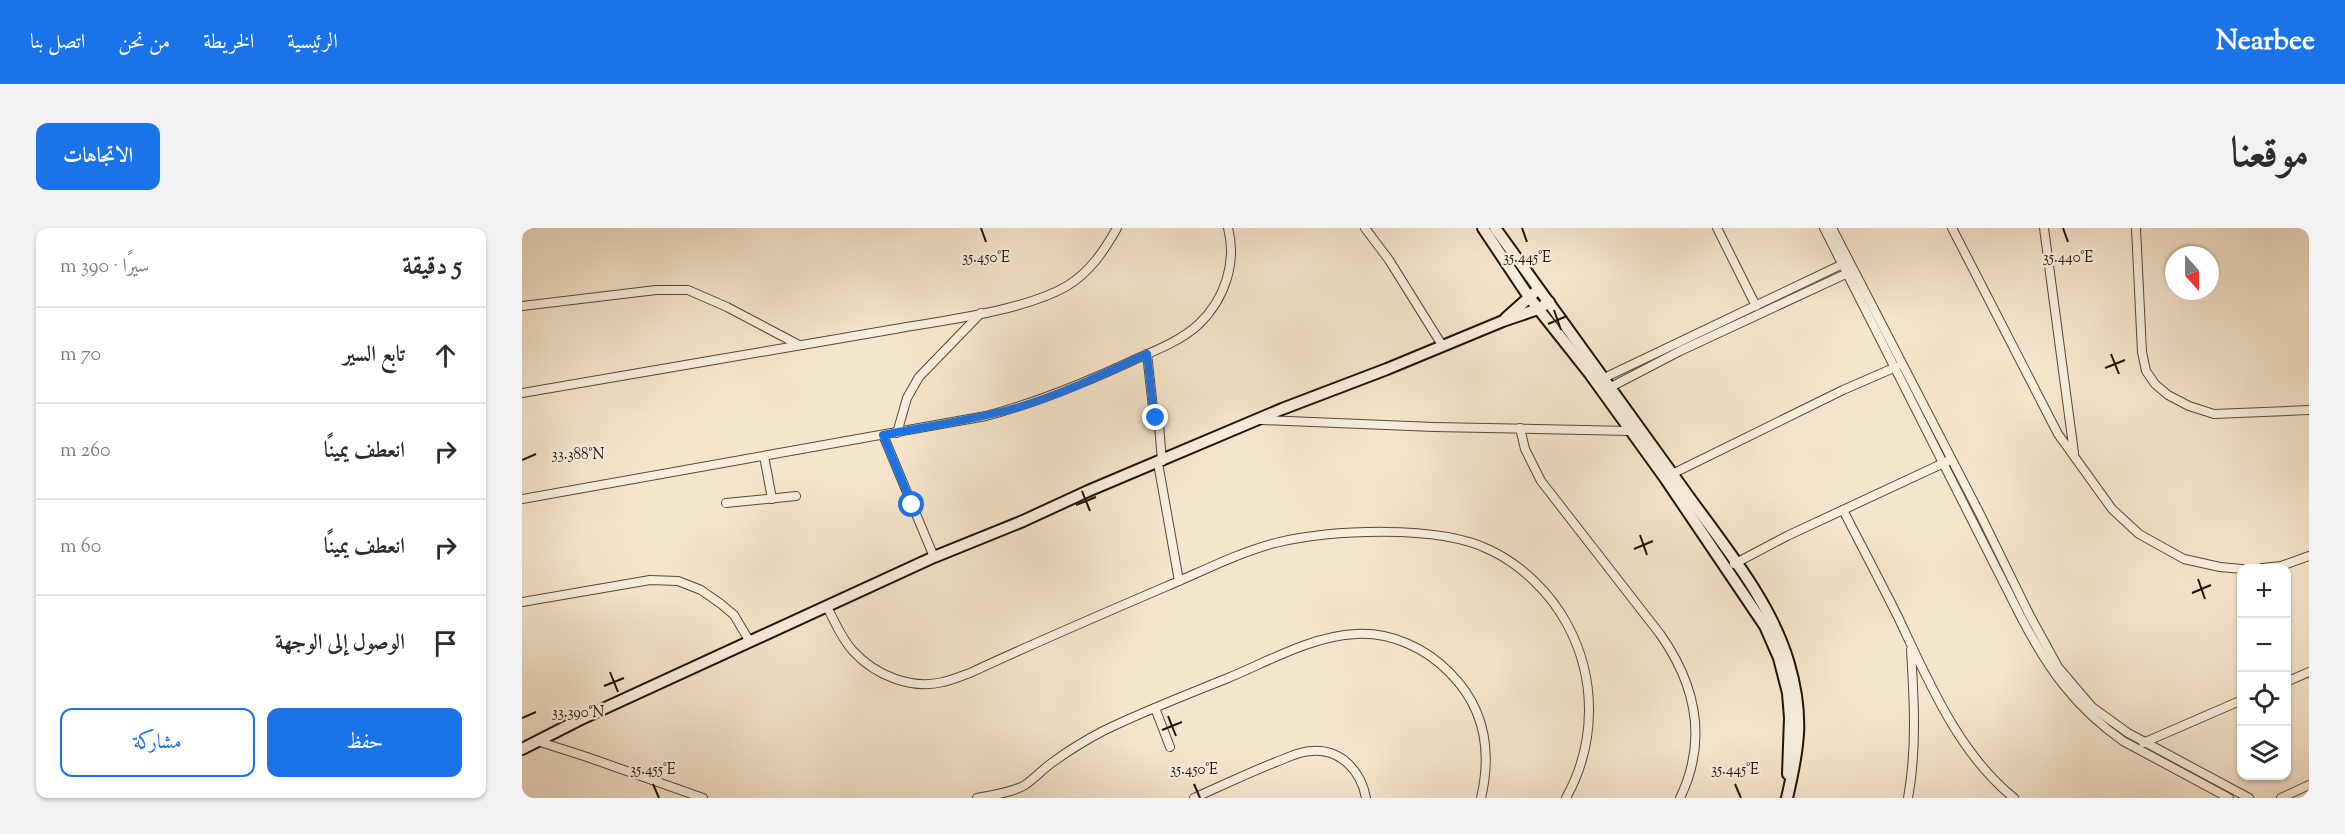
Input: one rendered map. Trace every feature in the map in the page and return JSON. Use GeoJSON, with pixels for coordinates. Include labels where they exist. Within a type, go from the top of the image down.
{"type":"FeatureCollection","features":[{"type":"Feature","properties":{"kind":"street"},"geometry":{"type":"LineString","coordinates":[[522,393],[981,313],[1039,299],[1066,287],[1084,274],[1097,260],[1116,228]]}},
{"type":"Feature","properties":{"kind":"street"},"geometry":{"type":"LineString","coordinates":[[522,499],[986,416],[1076,386],[1180,338],[1198,325],[1219,300],[1228,274],[1231,245],[1228,228]]}},
{"type":"Feature","properties":{"kind":"street"},"geometry":{"type":"LineString","coordinates":[[1365,228],[1389,260],[1442,345]]}},
{"type":"Feature","properties":{"kind":"street"},"geometry":{"type":"LineString","coordinates":[[1483,228],[1529,297],[1606,386],[1631,431],[1668,476]]}},
{"type":"Feature","properties":{"kind":"street"},"geometry":{"type":"LineString","coordinates":[[1495,228],[1772,622],[1785,650],[1798,710],[1798,753],[1788,794]]}},
{"type":"Feature","properties":{"kind":"street"},"geometry":{"type":"LineString","coordinates":[[1717,228],[1756,306]]}},
{"type":"Feature","properties":{"kind":"street"},"geometry":{"type":"LineString","coordinates":[[1824,228],[1846,263]]}},
{"type":"Feature","properties":{"kind":"street"},"geometry":{"type":"LineString","coordinates":[[1832,228],[1850,271],[2058,667],[2092,707],[2128,734],[2249,798]]}},
{"type":"Feature","properties":{"kind":"street"},"geometry":{"type":"LineString","coordinates":[[1952,228],[2058,434],[2112,509],[2139,534],[2184,559],[2237,569]]}},
{"type":"Feature","properties":{"kind":"street"},"geometry":{"type":"LineString","coordinates":[[2044,228],[2074,454]]}},
{"type":"Feature","properties":{"kind":"street"},"geometry":{"type":"LineString","coordinates":[[2136,228],[2142,351],[2146,371],[2155,384],[2168,395],[2189,406],[2214,414],[2309,410]]}},
{"type":"Feature","properties":{"kind":"street"},"geometry":{"type":"LineString","coordinates":[[1730,323],[1756,306],[1846,263]]}},
{"type":"Feature","properties":{"kind":"street"},"geometry":{"type":"LineString","coordinates":[[1606,386],[1730,323],[1850,271]]}},
{"type":"Feature","properties":{"kind":"street"},"geometry":{"type":"LineString","coordinates":[[1850,271],[1896,367],[1948,461],[2017,609],[2049,667],[2066,691],[2094,720],[2138,749],[2229,798]]}},
{"type":"Feature","properties":{"kind":"street"},"geometry":{"type":"LineString","coordinates":[[1503,321],[1539,288]]}},
{"type":"Feature","properties":{"kind":"street"},"geometry":{"type":"LineString","coordinates":[[522,306],[656,290],[688,290],[727,307],[799,345]]}},
{"type":"Feature","properties":{"kind":"street"},"geometry":{"type":"LineString","coordinates":[[522,749],[934,557],[1023,522],[1088,491],[1256,420],[1538,309],[1549,302]]}},
{"type":"Feature","properties":{"kind":"street"},"geometry":{"type":"LineString","coordinates":[[897,432],[903,409],[919,378],[981,313]]}},
{"type":"Feature","properties":{"kind":"street"},"geometry":{"type":"LineString","coordinates":[[1147,354],[1153,408],[1159,425],[1160,462],[1179,581]]}},
{"type":"Feature","properties":{"kind":"street"},"geometry":{"type":"LineString","coordinates":[[1668,476],[1843,390],[1896,367]]}},
{"type":"Feature","properties":{"kind":"street"},"geometry":{"type":"LineString","coordinates":[[1256,420],[1631,431]]}},
{"type":"Feature","properties":{"kind":"street"},"geometry":{"type":"LineString","coordinates":[[1520,428],[1525,449],[1541,481],[1660,634],[1682,671],[1695,710],[1696,729],[1692,767],[1680,798]]}},
{"type":"Feature","properties":{"kind":"street"},"geometry":{"type":"LineString","coordinates":[[883,435],[934,557]]}},
{"type":"Feature","properties":{"kind":"street"},"geometry":{"type":"LineString","coordinates":[[764,456],[772,499]]}},
{"type":"Feature","properties":{"kind":"street"},"geometry":{"type":"LineString","coordinates":[[1732,566],[1843,510],[1948,461]]}},
{"type":"Feature","properties":{"kind":"street"},"geometry":{"type":"LineString","coordinates":[[726,503],[796,496]]}},
{"type":"Feature","properties":{"kind":"street"},"geometry":{"type":"LineString","coordinates":[[1843,510],[1949,718],[1966,745],[1995,782],[2014,798]]}},
{"type":"Feature","properties":{"kind":"street"},"geometry":{"type":"LineString","coordinates":[[827,607],[844,639],[865,662],[903,682],[929,684],[970,673],[1179,581],[1273,544],[1323,535],[1378,533],[1426,535],[1470,543],[1491,550],[1515,566],[1546,594],[1563,617],[1580,655],[1589,692],[1590,724],[1583,759],[1566,798]]}},
{"type":"Feature","properties":{"kind":"street"},"geometry":{"type":"LineString","coordinates":[[2287,564],[2309,556]]}},
{"type":"Feature","properties":{"kind":"street"},"geometry":{"type":"LineString","coordinates":[[522,602],[650,580],[678,581],[701,590],[721,603],[734,615],[750,642]]}},
{"type":"Feature","properties":{"kind":"street"},"geometry":{"type":"LineString","coordinates":[[977,798],[1023,786],[1054,762],[1102,732],[1155,708],[1325,639],[1357,634],[1391,637],[1410,645],[1441,664],[1456,680],[1476,708],[1484,727],[1486,752],[1481,798]]}},
{"type":"Feature","properties":{"kind":"street"},"geometry":{"type":"LineString","coordinates":[[1908,798],[1913,763],[1914,700],[1911,646]]}},
{"type":"Feature","properties":{"kind":"street"},"geometry":{"type":"LineString","coordinates":[[2291,680],[2309,672]]}},
{"type":"Feature","properties":{"kind":"street"},"geometry":{"type":"LineString","coordinates":[[2138,749],[2144,742],[2237,702]]}},
{"type":"Feature","properties":{"kind":"street"},"geometry":{"type":"LineString","coordinates":[[1155,708],[1170,747]]}},
{"type":"Feature","properties":{"kind":"street"},"geometry":{"type":"LineString","coordinates":[[536,741],[703,798]]}},
{"type":"Feature","properties":{"kind":"street"},"geometry":{"type":"LineString","coordinates":[[1194,798],[1255,771],[1309,751],[1331,754],[1350,764],[1362,780],[1366,798]]}},
{"type":"Feature","properties":{"kind":"street"},"geometry":{"type":"LineString","coordinates":[[2281,798],[2309,785]]}},
{"type":"Feature","properties":{"kind":"route"},"geometry":{"type":"LineString","coordinates":[[912,505],[883,435],[986,416],[1018,407],[1076,386],[1147,354],[1156,418]]}}]}
